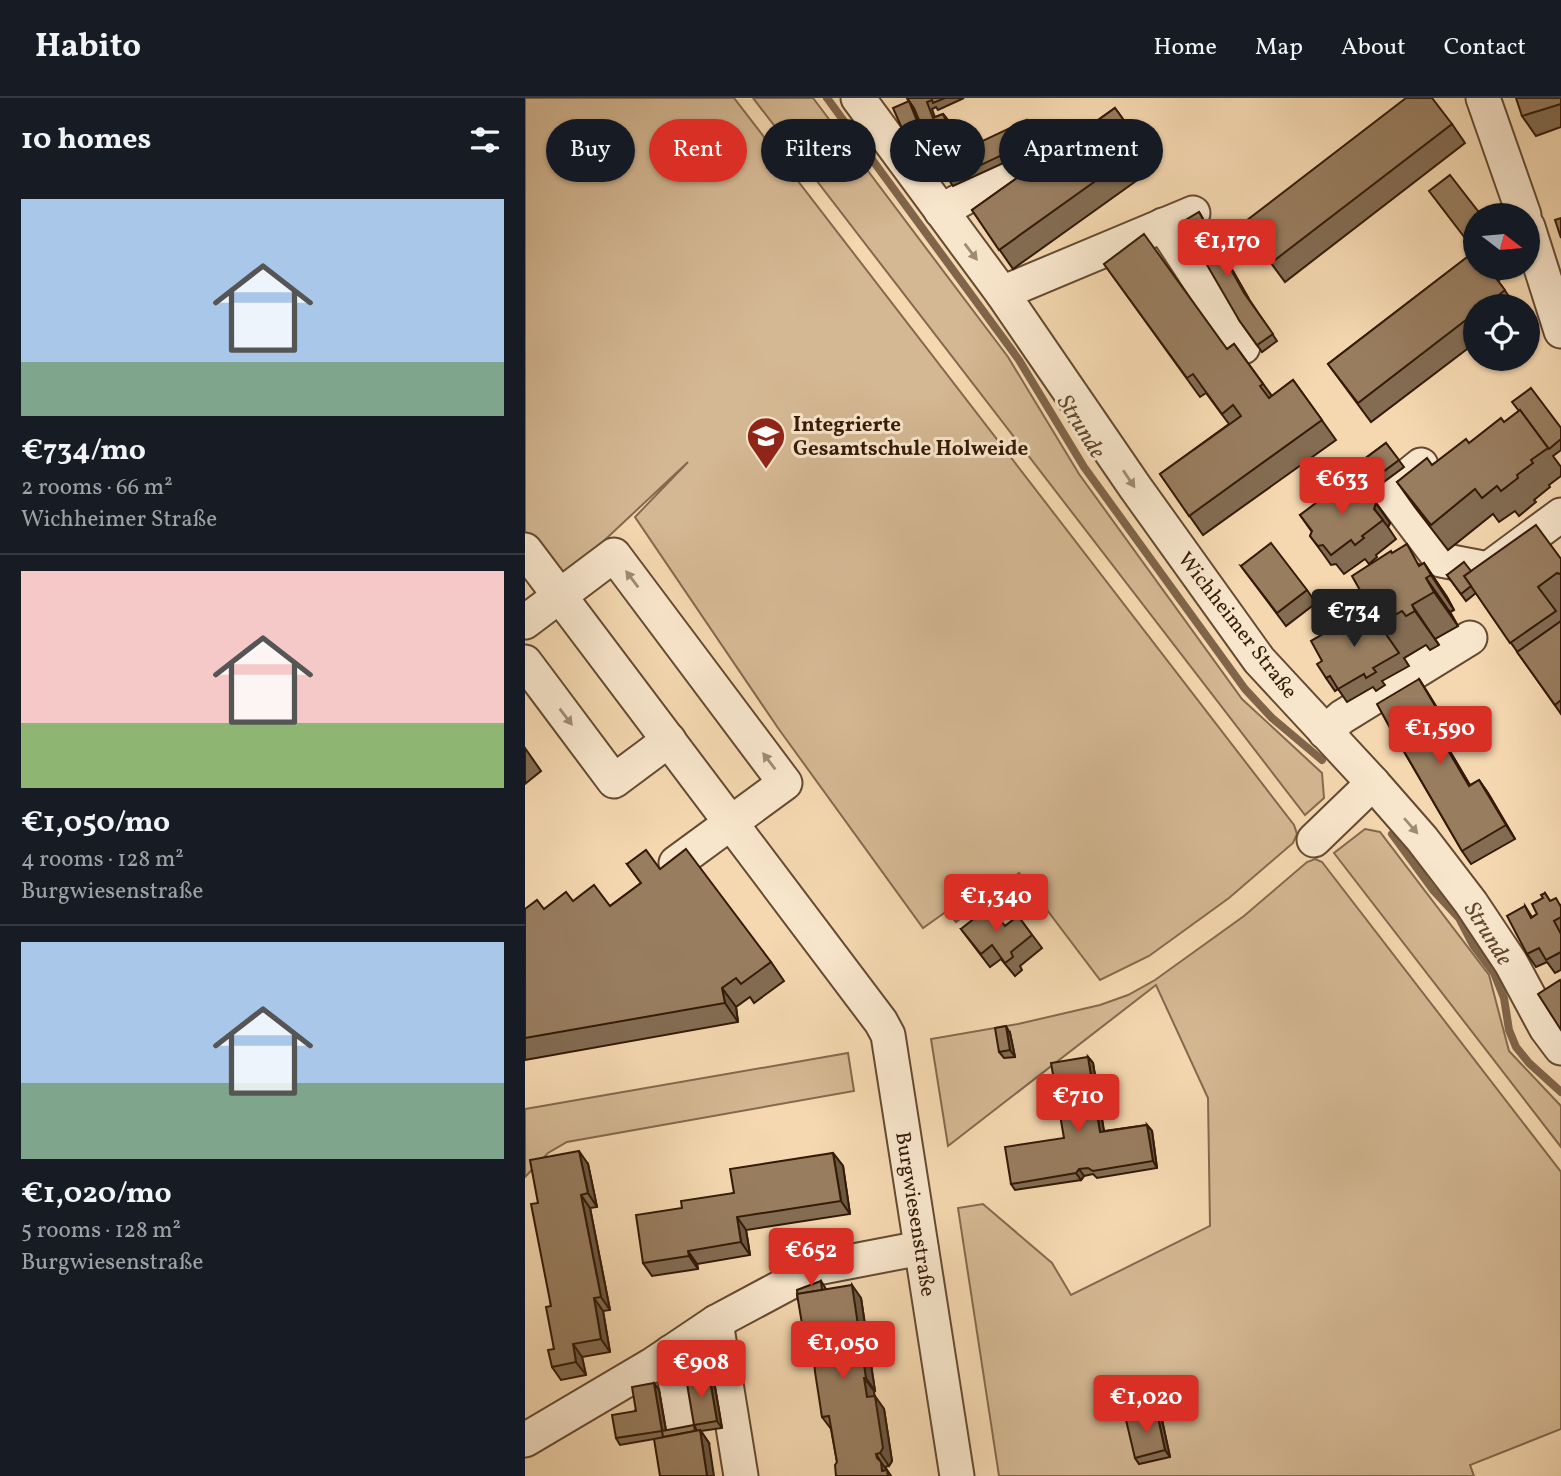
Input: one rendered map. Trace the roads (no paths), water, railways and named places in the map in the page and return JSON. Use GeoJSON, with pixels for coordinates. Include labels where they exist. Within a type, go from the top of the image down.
{"type":"FeatureCollection","features":[{"type":"Feature","properties":{"kind":"street","name":"Wichheimer Straße"},"geometry":{"type":"LineString","coordinates":[[858,98],[1002,293],[1135,487],[1265,667],[1422,839],[1471,903],[1511,963],[1546,1028],[1561,1048]]}},
{"type":"Feature","properties":{"kind":"street"},"geometry":{"type":"LineString","coordinates":[[1483,98],[1520,203]]}},
{"type":"Feature","properties":{"kind":"street"},"geometry":{"type":"LineString","coordinates":[[941,211],[999,179]]}},
{"type":"Feature","properties":{"kind":"street"},"geometry":{"type":"LineString","coordinates":[[1002,293],[1178,219],[1243,348]]}},
{"type":"Feature","properties":{"kind":"street"},"geometry":{"type":"LineString","coordinates":[[1540,265],[1561,331]]}},
{"type":"Feature","properties":{"kind":"street"},"geometry":{"type":"LineString","coordinates":[[1421,465],[1389,491],[1441,560],[1488,569],[1561,515]]}},
{"type":"Feature","properties":{"kind":"street"},"geometry":{"type":"LineString","coordinates":[[525,550],[732,822]]}},
{"type":"Feature","properties":{"kind":"street"},"geometry":{"type":"LineString","coordinates":[[525,622],[614,555],[785,783],[676,863]]}},
{"type":"Feature","properties":{"kind":"street"},"geometry":{"type":"LineString","coordinates":[[1325,732],[1342,717],[1470,638]]}},
{"type":"Feature","properties":{"kind":"street"},"geometry":{"type":"LineString","coordinates":[[525,663],[614,781],[669,740]]}},
{"type":"Feature","properties":{"kind":"street"},"geometry":{"type":"LineString","coordinates":[[1314,840],[1373,783]]}},
{"type":"Feature","properties":{"kind":"street","name":"Burgwiesenstraße"},"geometry":{"type":"LineString","coordinates":[[732,822],[888,1035],[957,1476]]}},
{"type":"Feature","properties":{"kind":"street"},"geometry":{"type":"LineString","coordinates":[[525,1440],[716,1322],[817,1268],[921,1248]]}},
{"type":"Feature","properties":{"kind":"street"},"geometry":{"type":"LineString","coordinates":[[716,1322],[741,1476]]}},
{"type":"Feature","properties":{"kind":"street"},"geometry":{"type":"LineString","coordinates":[[671,1352],[683,1433]]}},
{"type":"Feature","properties":{"kind":"waterway","name":"Strunde"},"geometry":{"type":"LineString","coordinates":[[827,98],[1019,360],[1084,467],[1245,689],[1272,718],[1322,760]]}},
{"type":"Feature","properties":{"kind":"waterway","name":"Strunde"},"geometry":{"type":"LineString","coordinates":[[1392,834],[1433,890],[1459,918],[1473,945],[1494,973],[1504,998],[1509,1030],[1516,1047],[1529,1063],[1561,1092]]}},
{"type":"Feature","properties":{"kind":"place","name":"Integrierte Gesamtschule Holweide"},"geometry":{"type":"Point","coordinates":[766,470]}}]}
